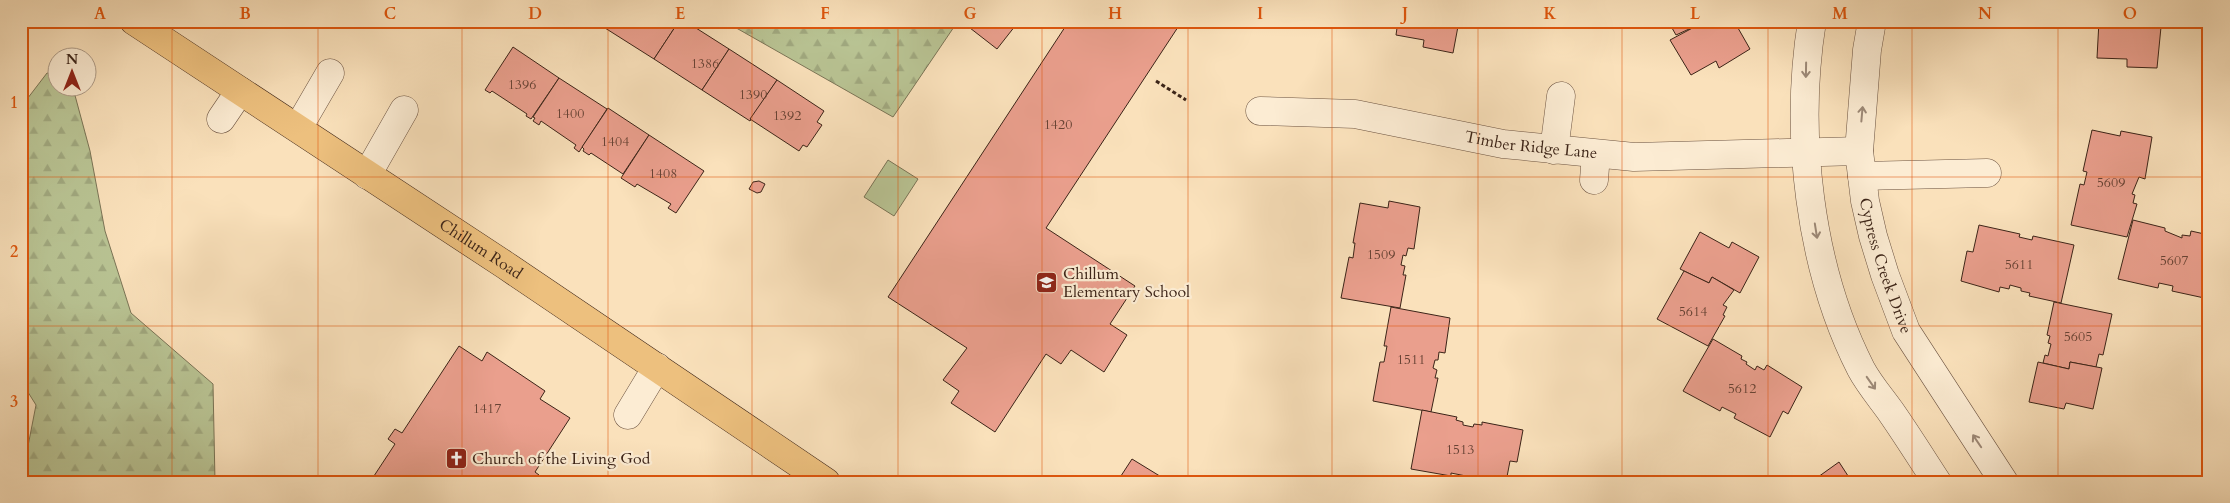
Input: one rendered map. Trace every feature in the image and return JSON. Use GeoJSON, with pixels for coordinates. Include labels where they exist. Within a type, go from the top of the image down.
{"type":"FeatureCollection","features":[{"type":"Feature","properties":{"kind":"main road","name":"Chillum Road"},"geometry":{"type":"LineString","coordinates":[[134,21],[298,128],[826,482]]}},
{"type":"Feature","properties":{"kind":"street"},"geometry":{"type":"LineString","coordinates":[[1812,21],[1806,56],[1805,153],[1818,242],[1846,335],[1862,370],[1937,482]]}},
{"type":"Feature","properties":{"kind":"street","name":"Cypress Creek Drive"},"geometry":{"type":"LineString","coordinates":[[1872,21],[1867,50],[1860,164],[1865,201],[1885,275],[1906,331],[2004,482]]}},
{"type":"Feature","properties":{"kind":"street"},"geometry":{"type":"LineString","coordinates":[[298,128],[330,73]]}},
{"type":"Feature","properties":{"kind":"street"},"geometry":{"type":"LineString","coordinates":[[221,119],[240,91]]}},
{"type":"Feature","properties":{"kind":"street"},"geometry":{"type":"LineString","coordinates":[[1554,150],[1561,96]]}},
{"type":"Feature","properties":{"kind":"street"},"geometry":{"type":"LineString","coordinates":[[367,175],[404,110]]}},
{"type":"Feature","properties":{"kind":"street","name":"Timber Ridge Lane"},"geometry":{"type":"LineString","coordinates":[[1260,111],[1355,114],[1504,144],[1596,154],[1634,157],[1805,153],[1860,164],[1987,173]]}},
{"type":"Feature","properties":{"kind":"street"},"geometry":{"type":"LineString","coordinates":[[1594,180],[1596,154]]}},
{"type":"Feature","properties":{"kind":"street"},"geometry":{"type":"LineString","coordinates":[[628,415],[657,368]]}},
{"type":"Feature","properties":{"kind":"path"},"geometry":{"type":"LineString","coordinates":[[1156,81],[1186,100]]}},
{"type":"Feature","properties":{"kind":"green space"},"geometry":{"type":"Polygon","coordinates":[[[724,21],[958,21],[893,117],[724,21]]]}},
{"type":"Feature","properties":{"kind":"green space"},"geometry":{"type":"Polygon","coordinates":[[[47,73],[48,98],[76,98],[90,151],[105,231],[131,313],[213,384],[215,482],[21,482],[36,405],[21,381],[21,107],[47,73]]]}},
{"type":"Feature","properties":{"kind":"green space"},"geometry":{"type":"Polygon","coordinates":[[[888,160],[918,179],[894,216],[864,197],[888,160]]]}},
{"type":"Feature","properties":{"kind":"building"},"geometry":{"type":"Polygon","coordinates":[[[595,21],[610,21],[605,28],[595,21]]]}},
{"type":"Feature","properties":{"kind":"building"},"geometry":{"type":"Polygon","coordinates":[[[610,21],[679,21],[654,59],[605,28],[610,21]]]}},
{"type":"Feature","properties":{"kind":"building"},"geometry":{"type":"Polygon","coordinates":[[[679,21],[685,21],[729,49],[702,90],[654,59],[679,21]]]}},
{"type":"Feature","properties":{"kind":"building"},"geometry":{"type":"Polygon","coordinates":[[[975,21],[1019,21],[997,49],[970,28],[975,21]]]}},
{"type":"Feature","properties":{"kind":"building"},"geometry":{"type":"Polygon","coordinates":[[[1069,21],[1182,21],[1046,228],[1135,286],[1110,324],[1127,335],[1104,372],[1071,350],[1061,364],[1046,354],[995,432],[951,403],[959,391],[943,380],[967,348],[888,297],[1069,21]]]}},
{"type":"Feature","properties":{"kind":"building"},"geometry":{"type":"Polygon","coordinates":[[[1398,21],[1459,21],[1453,53],[1423,47],[1424,40],[1396,35],[1398,21]]]}},
{"type":"Feature","properties":{"kind":"building"},"geometry":{"type":"Polygon","coordinates":[[[1668,21],[1712,21],[1702,27],[1700,24],[1676,35],[1668,21]]]}},
{"type":"Feature","properties":{"kind":"building"},"geometry":{"type":"Polygon","coordinates":[[[1713,21],[1734,21],[1750,49],[1719,68],[1716,61],[1691,75],[1670,40],[1700,24],[1702,27],[1713,21]]]}},
{"type":"Feature","properties":{"kind":"building"},"geometry":{"type":"Polygon","coordinates":[[[2099,21],[2156,21],[2155,27],[2161,27],[2157,68],[2127,67],[2127,59],[2097,58],[2099,21]]]}},
{"type":"Feature","properties":{"kind":"building"},"geometry":{"type":"Polygon","coordinates":[[[513,47],[559,78],[531,119],[526,116],[527,114],[492,91],[490,93],[485,90],[513,47]]]}},
{"type":"Feature","properties":{"kind":"building"},"geometry":{"type":"Polygon","coordinates":[[[729,49],[777,80],[750,121],[702,90],[729,49]]]}},
{"type":"Feature","properties":{"kind":"building"},"geometry":{"type":"Polygon","coordinates":[[[559,78],[607,109],[579,152],[574,148],[576,145],[541,121],[539,125],[533,121],[535,118],[533,117],[559,78]]]}},
{"type":"Feature","properties":{"kind":"building"},"geometry":{"type":"Polygon","coordinates":[[[777,80],[824,111],[817,122],[822,125],[807,147],[803,145],[799,151],[750,119],[777,80]]]}},
{"type":"Feature","properties":{"kind":"building"},"geometry":{"type":"Polygon","coordinates":[[[608,108],[649,135],[623,174],[591,153],[589,155],[583,151],[582,147],[608,108]]]}},
{"type":"Feature","properties":{"kind":"building"},"geometry":{"type":"Polygon","coordinates":[[[2092,130],[2120,136],[2121,131],[2152,137],[2145,179],[2139,177],[2132,194],[2135,195],[2133,203],[2137,204],[2127,237],[2071,225],[2080,184],[2084,185],[2087,172],[2083,171],[2092,130]]]}},
{"type":"Feature","properties":{"kind":"building"},"geometry":{"type":"Polygon","coordinates":[[[649,135],[704,171],[676,213],[668,208],[671,204],[637,184],[635,187],[621,178],[649,135]]]}},
{"type":"Feature","properties":{"kind":"building"},"geometry":{"type":"Polygon","coordinates":[[[759,181],[765,184],[761,192],[757,193],[749,189],[753,182],[759,181]]]}},
{"type":"Feature","properties":{"kind":"building"},"geometry":{"type":"Polygon","coordinates":[[[1389,201],[1420,207],[1414,249],[1408,248],[1406,256],[1403,255],[1401,265],[1405,266],[1403,275],[1406,275],[1400,308],[1341,298],[1349,257],[1353,258],[1355,243],[1353,243],[1360,203],[1388,208],[1389,201]]]}},
{"type":"Feature","properties":{"kind":"building"},"geometry":{"type":"Polygon","coordinates":[[[2133,220],[2165,228],[2165,231],[2182,238],[2182,235],[2190,236],[2191,231],[2209,235],[2209,299],[2172,291],[2173,286],[2159,283],[2158,288],[2118,279],[2133,220]]]}},
{"type":"Feature","properties":{"kind":"building"},"geometry":{"type":"Polygon","coordinates":[[[1979,225],[2020,234],[2019,237],[2032,240],[2033,236],[2074,245],[2061,303],[2029,296],[2030,293],[2010,285],[2009,289],[2000,287],[1999,292],[1961,281],[1967,251],[1973,252],[1979,225]]]}},
{"type":"Feature","properties":{"kind":"building"},"geometry":{"type":"Polygon","coordinates":[[[1700,232],[1729,248],[1732,242],[1759,257],[1740,293],[1712,277],[1709,283],[1680,269],[1700,232]]]}},
{"type":"Feature","properties":{"kind":"building"},"geometry":{"type":"Polygon","coordinates":[[[1684,271],[1709,283],[1712,277],[1734,290],[1723,305],[1727,307],[1723,315],[1725,316],[1708,346],[1657,319],[1684,271]]]}},
{"type":"Feature","properties":{"kind":"building"},"geometry":{"type":"Polygon","coordinates":[[[2054,302],[2112,314],[2103,355],[2099,354],[2096,367],[2070,362],[2069,369],[2043,363],[2045,355],[2048,356],[2051,344],[2048,343],[2050,336],[2047,335],[2054,302]]]}},
{"type":"Feature","properties":{"kind":"building"},"geometry":{"type":"Polygon","coordinates":[[[1391,307],[1450,318],[1445,353],[1439,352],[1438,360],[1435,360],[1433,368],[1437,370],[1435,378],[1438,378],[1431,412],[1373,401],[1380,362],[1384,362],[1387,346],[1384,346],[1391,307]]]}},
{"type":"Feature","properties":{"kind":"building"},"geometry":{"type":"Polygon","coordinates":[[[1713,339],[1742,356],[1741,359],[1755,370],[1757,366],[1764,370],[1767,365],[1802,387],[1788,414],[1783,411],[1770,437],[1734,418],[1736,414],[1722,407],[1720,411],[1683,391],[1713,339]]]}},
{"type":"Feature","properties":{"kind":"building"},"geometry":{"type":"Polygon","coordinates":[[[459,346],[482,361],[487,352],[545,391],[540,399],[570,418],[535,472],[539,475],[534,482],[530,479],[528,482],[370,482],[395,444],[388,439],[395,429],[402,433],[459,346]]]}},
{"type":"Feature","properties":{"kind":"building"},"geometry":{"type":"Polygon","coordinates":[[[2038,362],[2069,369],[2070,362],[2102,368],[2093,409],[2066,403],[2064,409],[2029,402],[2038,362]]]}},
{"type":"Feature","properties":{"kind":"building"},"geometry":{"type":"Polygon","coordinates":[[[1422,410],[1457,417],[1456,420],[1463,422],[1463,425],[1473,427],[1474,424],[1482,425],[1482,422],[1523,430],[1517,462],[1510,461],[1506,482],[1473,482],[1465,480],[1466,476],[1451,473],[1451,476],[1411,469],[1422,410]]]}},
{"type":"Feature","properties":{"kind":"building"},"geometry":{"type":"Polygon","coordinates":[[[1132,459],[1163,478],[1160,482],[1117,482],[1132,459]]]}},
{"type":"Feature","properties":{"kind":"building"},"geometry":{"type":"Polygon","coordinates":[[[1839,462],[1852,482],[1811,482],[1839,462]]]}},
{"type":"Feature","properties":{"kind":"place","name":"Chillum Elementary School"},"geometry":{"type":"Point","coordinates":[1047,283]}},
{"type":"Feature","properties":{"kind":"place","name":"Church of the Living God"},"geometry":{"type":"Point","coordinates":[456,459]}}]}
